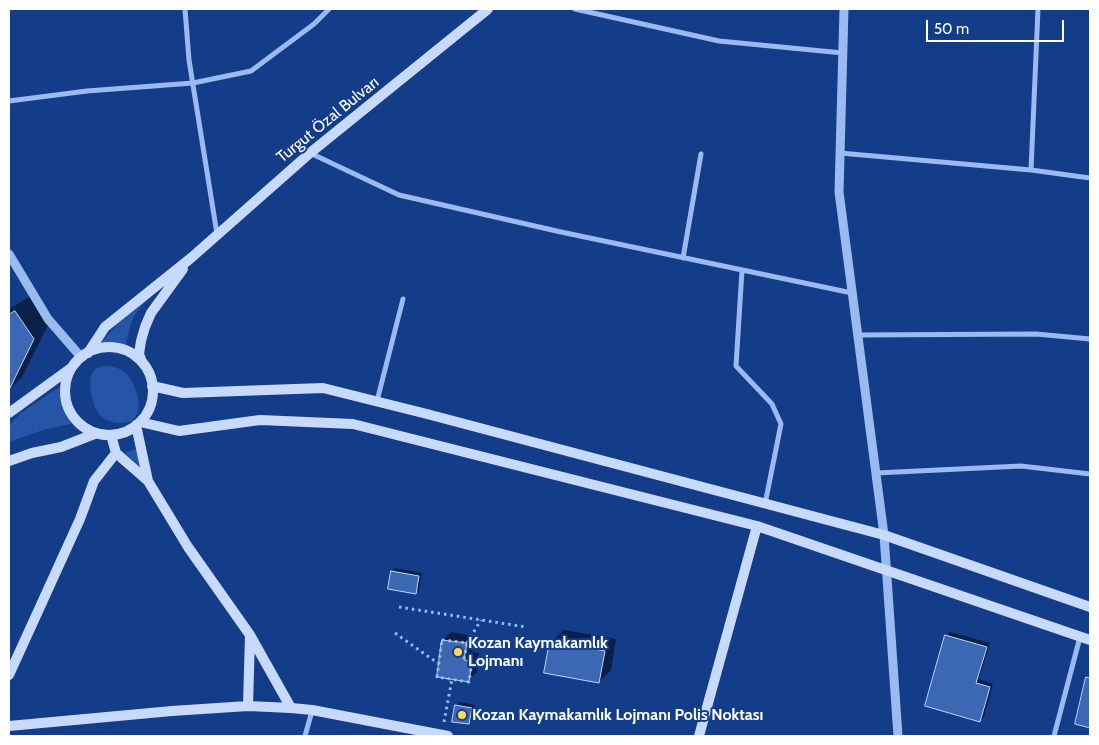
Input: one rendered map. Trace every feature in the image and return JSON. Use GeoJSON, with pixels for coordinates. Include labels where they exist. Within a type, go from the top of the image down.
{"type":"FeatureCollection","features":[{"type":"Feature","properties":{"kind":"main road","name":"Turgut Özal Bulvarı"},"geometry":{"type":"LineString","coordinates":[[9,413],[72,368],[105,327],[191,258],[310,153],[488,9]]}},
{"type":"Feature","properties":{"kind":"main road","name":"Turgut Özal Bulvarı"},"geometry":{"type":"LineString","coordinates":[[152,386],[149,374],[139,354],[145,327],[151,313],[191,258]]}},
{"type":"Feature","properties":{"kind":"main road"},"geometry":{"type":"LineString","coordinates":[[84,355],[93,350],[106,347],[120,349],[133,354],[143,364]]}},
{"type":"Feature","properties":{"kind":"main road","name":"Turgut Özal Bulvarı"},"geometry":{"type":"LineString","coordinates":[[72,368],[66,380],[65,394],[68,407],[75,419],[85,428],[97,433],[111,435],[127,431],[138,423]]}},
{"type":"Feature","properties":{"kind":"main road"},"geometry":{"type":"LineString","coordinates":[[138,423],[146,414],[150,405],[152,386],[183,393],[323,388],[884,535],[1090,607]]}},
{"type":"Feature","properties":{"kind":"main road"},"geometry":{"type":"LineString","coordinates":[[138,423],[179,431],[260,420],[353,424],[756,526],[1085,638]]}},
{"type":"Feature","properties":{"kind":"main road"},"geometry":{"type":"LineString","coordinates":[[138,423],[148,480]]}},
{"type":"Feature","properties":{"kind":"main road","name":"Turgut Özal Bulvarı"},"geometry":{"type":"LineString","coordinates":[[9,460],[61,447],[97,433]]}},
{"type":"Feature","properties":{"kind":"main road"},"geometry":{"type":"LineString","coordinates":[[111,435],[116,453],[148,480],[188,547],[250,636],[291,708]]}},
{"type":"Feature","properties":{"kind":"main road"},"geometry":{"type":"LineString","coordinates":[[9,676],[80,519],[94,481],[116,453]]}},
{"type":"Feature","properties":{"kind":"main road"},"geometry":{"type":"LineString","coordinates":[[700,736],[756,526]]}},
{"type":"Feature","properties":{"kind":"main road"},"geometry":{"type":"LineString","coordinates":[[248,706],[250,636]]}},
{"type":"Feature","properties":{"kind":"main road"},"geometry":{"type":"LineString","coordinates":[[9,726],[248,706],[312,710],[412,733],[445,736]]}},
{"type":"Feature","properties":{"kind":"street"},"geometry":{"type":"LineString","coordinates":[[185,9],[193,83],[217,235]]}},
{"type":"Feature","properties":{"kind":"street"},"geometry":{"type":"LineString","coordinates":[[9,102],[87,91],[193,83],[251,71],[314,24],[328,9]]}},
{"type":"Feature","properties":{"kind":"street"},"geometry":{"type":"LineString","coordinates":[[575,9],[719,41],[843,53]]}},
{"type":"Feature","properties":{"kind":"street"},"geometry":{"type":"LineString","coordinates":[[844,9],[839,192],[884,535],[898,736]]}},
{"type":"Feature","properties":{"kind":"street"},"geometry":{"type":"LineString","coordinates":[[1031,170],[1038,9]]}},
{"type":"Feature","properties":{"kind":"street"},"geometry":{"type":"LineString","coordinates":[[310,153],[399,195],[561,232],[852,293]]}},
{"type":"Feature","properties":{"kind":"street"},"geometry":{"type":"LineString","coordinates":[[840,153],[1031,170],[1090,178]]}},
{"type":"Feature","properties":{"kind":"street"},"geometry":{"type":"LineString","coordinates":[[683,258],[700,154]]}},
{"type":"Feature","properties":{"kind":"street"},"geometry":{"type":"LineString","coordinates":[[9,254],[48,319],[84,355]]}},
{"type":"Feature","properties":{"kind":"street"},"geometry":{"type":"LineString","coordinates":[[742,270],[736,366],[772,404],[781,424],[765,504]]}},
{"type":"Feature","properties":{"kind":"street"},"geometry":{"type":"LineString","coordinates":[[377,401],[404,299]]}},
{"type":"Feature","properties":{"kind":"street"},"geometry":{"type":"LineString","coordinates":[[858,335],[1036,334],[1090,339]]}},
{"type":"Feature","properties":{"kind":"street"},"geometry":{"type":"LineString","coordinates":[[876,473],[1021,466],[1090,474]]}},
{"type":"Feature","properties":{"kind":"street"},"geometry":{"type":"LineString","coordinates":[[1054,736],[1085,638]]}},
{"type":"Feature","properties":{"kind":"street"},"geometry":{"type":"LineString","coordinates":[[305,736],[312,710]]}},
{"type":"Feature","properties":{"kind":"path"},"geometry":{"type":"LineString","coordinates":[[399,607],[526,627]]}},
{"type":"Feature","properties":{"kind":"path"},"geometry":{"type":"LineString","coordinates":[[467,643],[442,640],[437,677],[469,682],[472,661],[464,660],[467,643],[481,620]]}},
{"type":"Feature","properties":{"kind":"path"},"geometry":{"type":"LineString","coordinates":[[395,633],[439,664]]}},
{"type":"Feature","properties":{"kind":"path"},"geometry":{"type":"LineString","coordinates":[[445,736],[452,679]]}},
{"type":"Feature","properties":{"kind":"shaded area"},"geometry":{"type":"Polygon","coordinates":[[[162,285],[163,287],[145,302],[136,313],[125,348],[101,343],[122,319],[162,285]]]}},
{"type":"Feature","properties":{"kind":"shaded area"},"geometry":{"type":"Polygon","coordinates":[[[102,366],[109,366],[123,371],[133,383],[139,409],[131,421],[123,423],[109,421],[98,413],[95,407],[90,385],[93,372],[102,366]]]}},
{"type":"Feature","properties":{"kind":"shaded area"},"geometry":{"type":"Polygon","coordinates":[[[59,387],[71,424],[46,429],[9,442],[9,425],[21,413],[59,387]]]}},
{"type":"Feature","properties":{"kind":"shaded area"},"geometry":{"type":"Polygon","coordinates":[[[139,448],[143,469],[124,453],[139,448]]]}},
{"type":"Feature","properties":{"kind":"building"},"geometry":{"type":"Polygon","coordinates":[[[15,311],[34,339],[9,390],[9,315],[15,311]]]}},
{"type":"Feature","properties":{"kind":"building"},"geometry":{"type":"Polygon","coordinates":[[[391,571],[419,576],[416,594],[388,589],[391,571]]]}},
{"type":"Feature","properties":{"kind":"building"},"geometry":{"type":"Polygon","coordinates":[[[945,635],[987,647],[976,683],[990,687],[980,722],[925,706],[945,635]]]}},
{"type":"Feature","properties":{"kind":"building","name":"Kozan Kaymakamlık Lojmanı"},"geometry":{"type":"Polygon","coordinates":[[[442,640],[467,643],[464,660],[472,661],[469,682],[437,677],[442,640]]]}},
{"type":"Feature","properties":{"kind":"building"},"geometry":{"type":"Polygon","coordinates":[[[550,641],[605,651],[599,683],[544,673],[550,641]]]}},
{"type":"Feature","properties":{"kind":"building"},"geometry":{"type":"Polygon","coordinates":[[[1086,677],[1090,678],[1090,728],[1075,724],[1086,677]]]}},
{"type":"Feature","properties":{"kind":"building","name":"Kozan Kaymakamlık Lojmanı Polis Noktası"},"geometry":{"type":"Polygon","coordinates":[[[455,705],[472,708],[469,724],[452,722],[455,705]]]}},
{"type":"Feature","properties":{"kind":"place","name":"Kozan Kaymakamlık Lojmanı"},"geometry":{"type":"Point","coordinates":[458,652]}},
{"type":"Feature","properties":{"kind":"place","name":"Kozan Kaymakamlık Lojmanı Polis Noktası"},"geometry":{"type":"Point","coordinates":[462,715]}}]}
